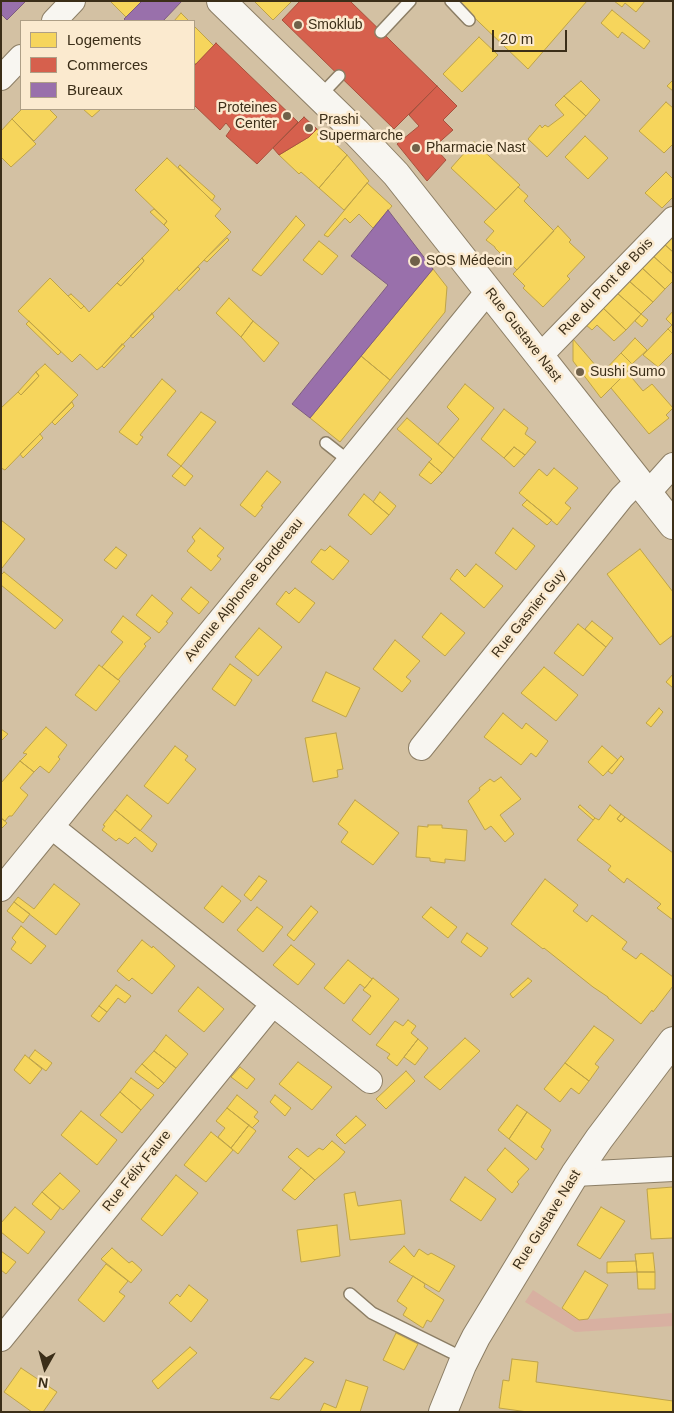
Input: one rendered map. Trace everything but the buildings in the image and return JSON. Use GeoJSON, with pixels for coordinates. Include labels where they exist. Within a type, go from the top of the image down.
{"type":"FeatureCollection","features":[{"type":"Feature","properties":{"kind":"street"},"geometry":{"type":"LineString","coordinates":[[55,20],[73,1]]}},
{"type":"Feature","properties":{"kind":"street","name":"Rue Gustave Nast"},"geometry":{"type":"LineString","coordinates":[[221,1],[320,96],[396,174],[673,525]]}},
{"type":"Feature","properties":{"kind":"street"},"geometry":{"type":"LineString","coordinates":[[1,78],[20,58]]}},
{"type":"Feature","properties":{"kind":"street","name":"Rue du Pont de Bois"},"geometry":{"type":"LineString","coordinates":[[540,356],[673,219]]}},
{"type":"Feature","properties":{"kind":"street","name":"Avenue Alphonse Bordereau"},"geometry":{"type":"LineString","coordinates":[[1,889],[488,291]]}},
{"type":"Feature","properties":{"kind":"street","name":"Rue Gasnier Guy"},"geometry":{"type":"LineString","coordinates":[[421,748],[622,498],[643,487],[673,465]]}},
{"type":"Feature","properties":{"kind":"street"},"geometry":{"type":"LineString","coordinates":[[52,827],[370,1081]]}},
{"type":"Feature","properties":{"kind":"street","name":"Rue Félix Faure"},"geometry":{"type":"LineString","coordinates":[[1,1339],[273,1004]]}},
{"type":"Feature","properties":{"kind":"street","name":"Rue Gustave Nast"},"geometry":{"type":"LineString","coordinates":[[443,1412],[465,1359],[491,1312],[575,1174],[673,1041]]}},
{"type":"Feature","properties":{"kind":"street"},"geometry":{"type":"LineString","coordinates":[[575,1174],[673,1169]]}},
{"type":"Feature","properties":{"kind":"lane"},"geometry":{"type":"LineString","coordinates":[[381,32],[410,1]]}},
{"type":"Feature","properties":{"kind":"lane"},"geometry":{"type":"LineString","coordinates":[[451,1],[469,20]]}},
{"type":"Feature","properties":{"kind":"lane"},"geometry":{"type":"LineString","coordinates":[[320,96],[339,76]]}},
{"type":"Feature","properties":{"kind":"lane"},"geometry":{"type":"LineString","coordinates":[[326,443],[349,461]]}},
{"type":"Feature","properties":{"kind":"lane"},"geometry":{"type":"LineString","coordinates":[[350,1294],[372,1312],[465,1359]]}},
{"type":"Feature","properties":{"kind":"shaded area"},"geometry":{"type":"Polygon","coordinates":[[[533,1290],[579,1320],[673,1313],[673,1326],[575,1332],[525,1302],[533,1290]]]}},
{"type":"Feature","properties":{"kind":"place","name":"Smoklub"},"geometry":{"type":"Point","coordinates":[298,25]}},
{"type":"Feature","properties":{"kind":"place","name":"Proteines Center"},"geometry":{"type":"Point","coordinates":[287,116]}},
{"type":"Feature","properties":{"kind":"place","name":"Prashi Supermarche"},"geometry":{"type":"Point","coordinates":[309,128]}},
{"type":"Feature","properties":{"kind":"place","name":"Pharmacie Nast"},"geometry":{"type":"Point","coordinates":[416,148]}},
{"type":"Feature","properties":{"kind":"place","name":"SOS Médecin"},"geometry":{"type":"Point","coordinates":[415,261]}},
{"type":"Feature","properties":{"kind":"place","name":"Sushi Sumo"},"geometry":{"type":"Point","coordinates":[580,372]}}]}
